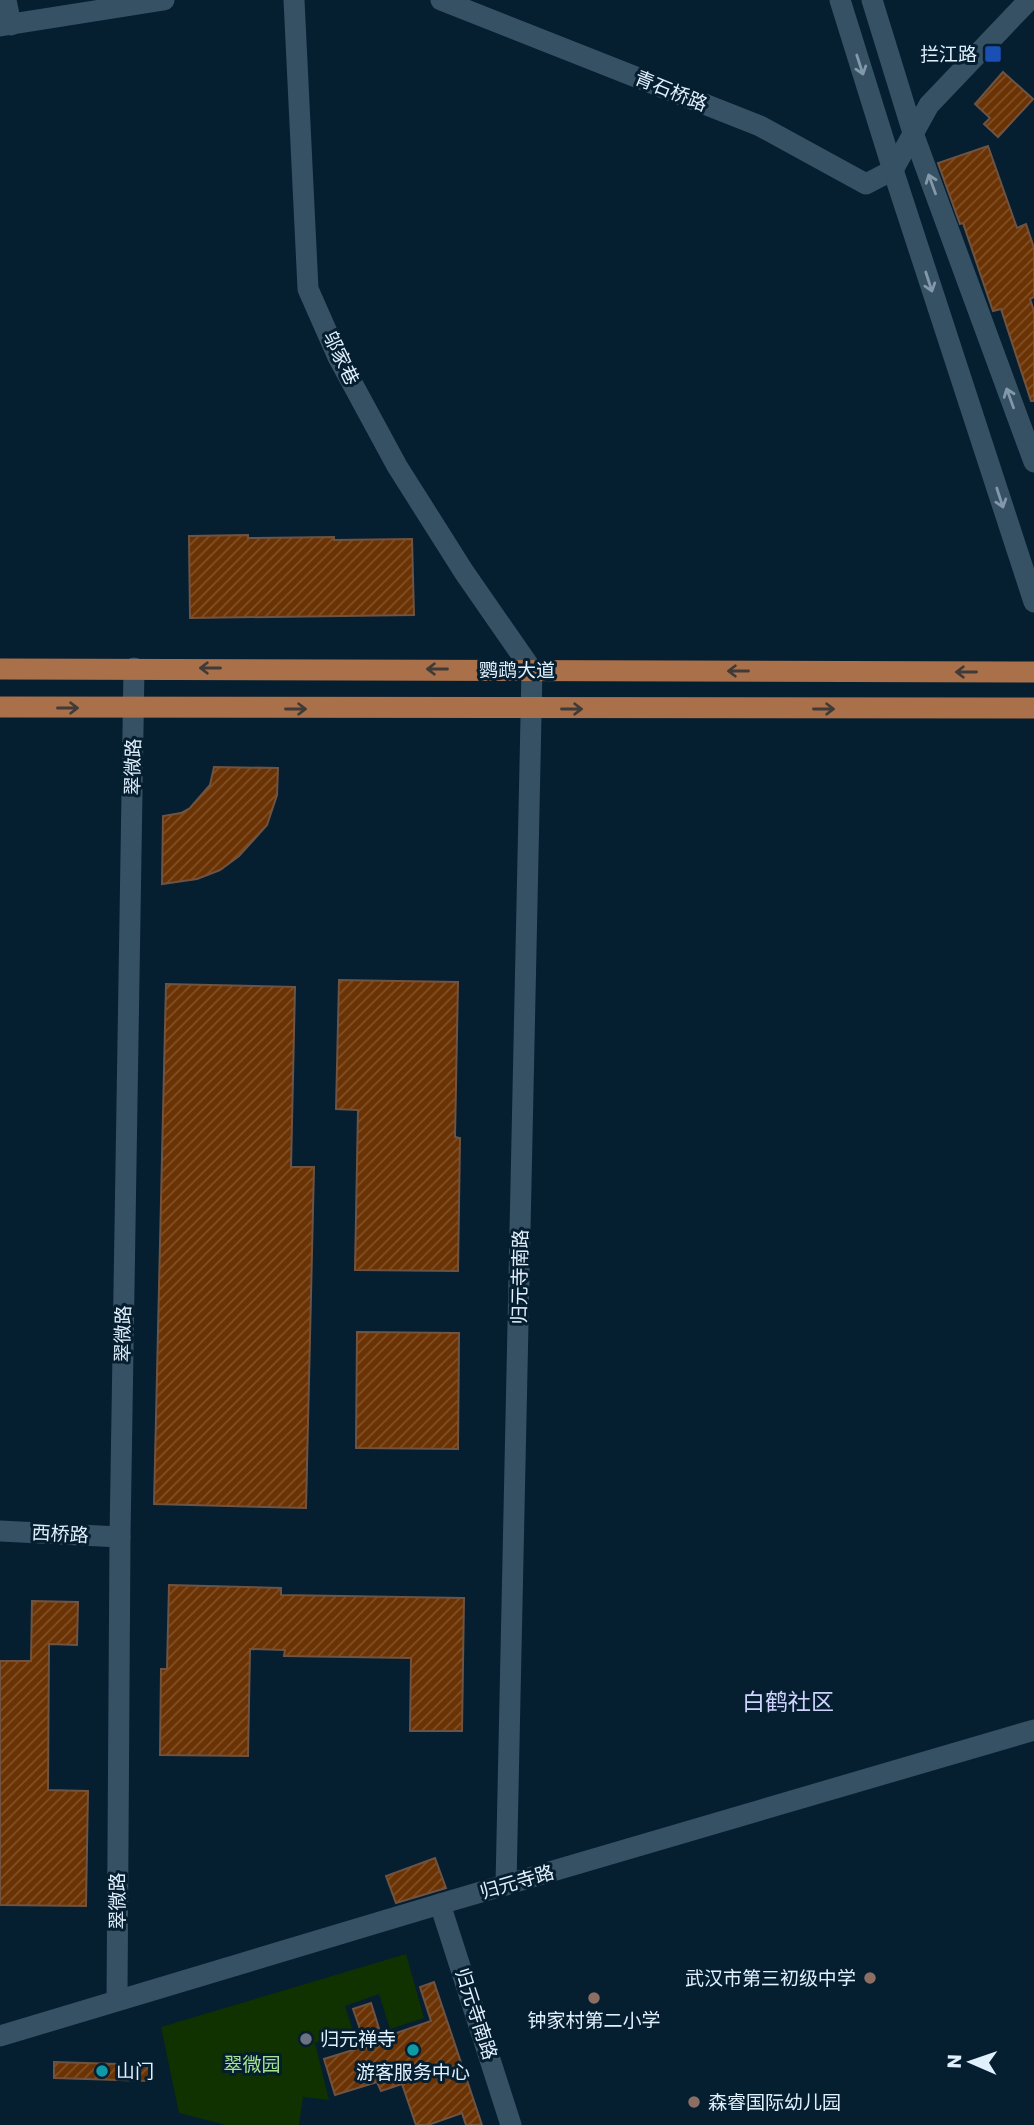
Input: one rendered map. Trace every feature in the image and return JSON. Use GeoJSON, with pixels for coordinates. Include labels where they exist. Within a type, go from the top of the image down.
{"type":"FeatureCollection","features":[{"type":"Feature","properties":{"kind":"main road","name":"鹦鹉大道"},"geometry":{"type":"LineString","coordinates":[[0,669],[1034,672]]}},
{"type":"Feature","properties":{"kind":"main road","name":"鹦鹉大道"},"geometry":{"type":"LineString","coordinates":[[0,707],[1034,708]]}},
{"type":"Feature","properties":{"kind":"street"},"geometry":{"type":"LineString","coordinates":[[6,0],[6,25],[82,7],[164,0]]}},
{"type":"Feature","properties":{"kind":"street","name":"邬家巷"},"geometry":{"type":"LineString","coordinates":[[294,0],[308,289],[338,356],[397,466],[464,572],[532,670]]}},
{"type":"Feature","properties":{"kind":"street","name":"青石桥路"},"geometry":{"type":"LineString","coordinates":[[441,0],[760,126],[866,184],[893,170]]}},
{"type":"Feature","properties":{"kind":"street"},"geometry":{"type":"LineString","coordinates":[[840,0],[1034,602]]}},
{"type":"Feature","properties":{"kind":"street"},"geometry":{"type":"LineString","coordinates":[[872,0],[913,134],[1034,462]]}},
{"type":"Feature","properties":{"kind":"street"},"geometry":{"type":"LineString","coordinates":[[893,170],[929,104],[1029,0]]}},
{"type":"Feature","properties":{"kind":"street","name":"翠微路"},"geometry":{"type":"LineString","coordinates":[[117,2000],[120,1537],[134,668]]}},
{"type":"Feature","properties":{"kind":"street","name":"归元寺南路"},"geometry":{"type":"LineString","coordinates":[[506,1885],[532,670]]}},
{"type":"Feature","properties":{"kind":"street","name":"西桥路"},"geometry":{"type":"LineString","coordinates":[[0,1531],[120,1537]]}},
{"type":"Feature","properties":{"kind":"street","name":"归元寺路"},"geometry":{"type":"LineString","coordinates":[[0,2036],[440,1904],[1034,1731]]}},
{"type":"Feature","properties":{"kind":"street","name":"归元寺南路"},"geometry":{"type":"LineString","coordinates":[[440,1904],[511,2125]]}},
{"type":"Feature","properties":{"kind":"green space","name":"翠微园"},"geometry":{"type":"Polygon","coordinates":[[[406,1954],[424,2018],[390,2029],[379,1994],[345,2006],[353,2031],[315,2043],[329,2100],[303,2097],[299,2125],[226,2125],[179,2113],[161,2027],[406,1954]]]}},
{"type":"Feature","properties":{"kind":"building"},"geometry":{"type":"Polygon","coordinates":[[[1003,72],[1033,99],[998,137],[984,124],[990,118],[975,104],[1003,72]]]}},
{"type":"Feature","properties":{"kind":"building"},"geometry":{"type":"Polygon","coordinates":[[[988,146],[1017,228],[1026,224],[1034,248],[1034,297],[1030,299],[1034,311],[1034,401],[1031,401],[1001,309],[993,311],[963,223],[960,224],[938,163],[988,146]]]}},
{"type":"Feature","properties":{"kind":"building"},"geometry":{"type":"Polygon","coordinates":[[[248,535],[248,538],[412,539],[414,615],[190,618],[189,536],[248,535]]]}},
{"type":"Feature","properties":{"kind":"building"},"geometry":{"type":"Polygon","coordinates":[[[214,767],[278,768],[277,795],[267,825],[239,856],[220,870],[197,879],[162,884],[163,816],[181,813],[190,808],[210,785],[214,767]]]}},
{"type":"Feature","properties":{"kind":"building"},"geometry":{"type":"Polygon","coordinates":[[[339,980],[458,982],[455,1137],[460,1138],[458,1271],[355,1270],[358,1110],[336,1109],[339,980]]]}},
{"type":"Feature","properties":{"kind":"building"},"geometry":{"type":"Polygon","coordinates":[[[166,984],[295,987],[291,1167],[314,1167],[306,1508],[154,1504],[166,984]]]}},
{"type":"Feature","properties":{"kind":"building"},"geometry":{"type":"Polygon","coordinates":[[[357,1332],[459,1333],[458,1449],[356,1448],[357,1332]]]}},
{"type":"Feature","properties":{"kind":"building"},"geometry":{"type":"Polygon","coordinates":[[[169,1585],[281,1588],[281,1595],[464,1598],[462,1731],[410,1731],[411,1658],[284,1656],[285,1650],[250,1649],[248,1756],[160,1755],[161,1669],[167,1669],[169,1585]]]}},
{"type":"Feature","properties":{"kind":"building"},"geometry":{"type":"Polygon","coordinates":[[[32,1601],[78,1602],[77,1645],[49,1644],[48,1790],[88,1791],[86,1906],[0,1905],[0,1661],[31,1661],[32,1601]]]}},
{"type":"Feature","properties":{"kind":"building"},"geometry":{"type":"Polygon","coordinates":[[[435,1858],[446,1888],[396,1903],[386,1876],[435,1858]]]}},
{"type":"Feature","properties":{"kind":"building"},"geometry":{"type":"Polygon","coordinates":[[[434,1982],[482,2125],[466,2125],[462,2113],[428,2125],[416,2125],[402,2084],[381,2091],[377,2082],[335,2095],[324,2059],[366,2046],[353,2009],[371,2003],[382,2038],[431,2021],[420,1987],[434,1982]]]}},
{"type":"Feature","properties":{"kind":"building","name":"山门"},"geometry":{"type":"Polygon","coordinates":[[[54,2062],[150,2065],[150,2081],[54,2078],[54,2062]]]}},
{"type":"Feature","properties":{"kind":"place","name":"拦江路"},"geometry":{"type":"Point","coordinates":[993,54]}},
{"type":"Feature","properties":{"kind":"place","name":"武汉市第三初级中学"},"geometry":{"type":"Point","coordinates":[870,1978]}},
{"type":"Feature","properties":{"kind":"place","name":"钟家村第二小学"},"geometry":{"type":"Point","coordinates":[594,1998]}},
{"type":"Feature","properties":{"kind":"place","name":"归元禅寺"},"geometry":{"type":"Point","coordinates":[306,2039]}},
{"type":"Feature","properties":{"kind":"place","name":"游客服务中心"},"geometry":{"type":"Point","coordinates":[413,2050]}},
{"type":"Feature","properties":{"kind":"place","name":"山门"},"geometry":{"type":"Point","coordinates":[102,2071]}},
{"type":"Feature","properties":{"kind":"place","name":"森睿国际幼儿园"},"geometry":{"type":"Point","coordinates":[694,2102]}},
{"type":"Feature","properties":{"kind":"district","name":"白鹤社区"},"geometry":{"type":"Point","coordinates":[788,1702]}}]}
